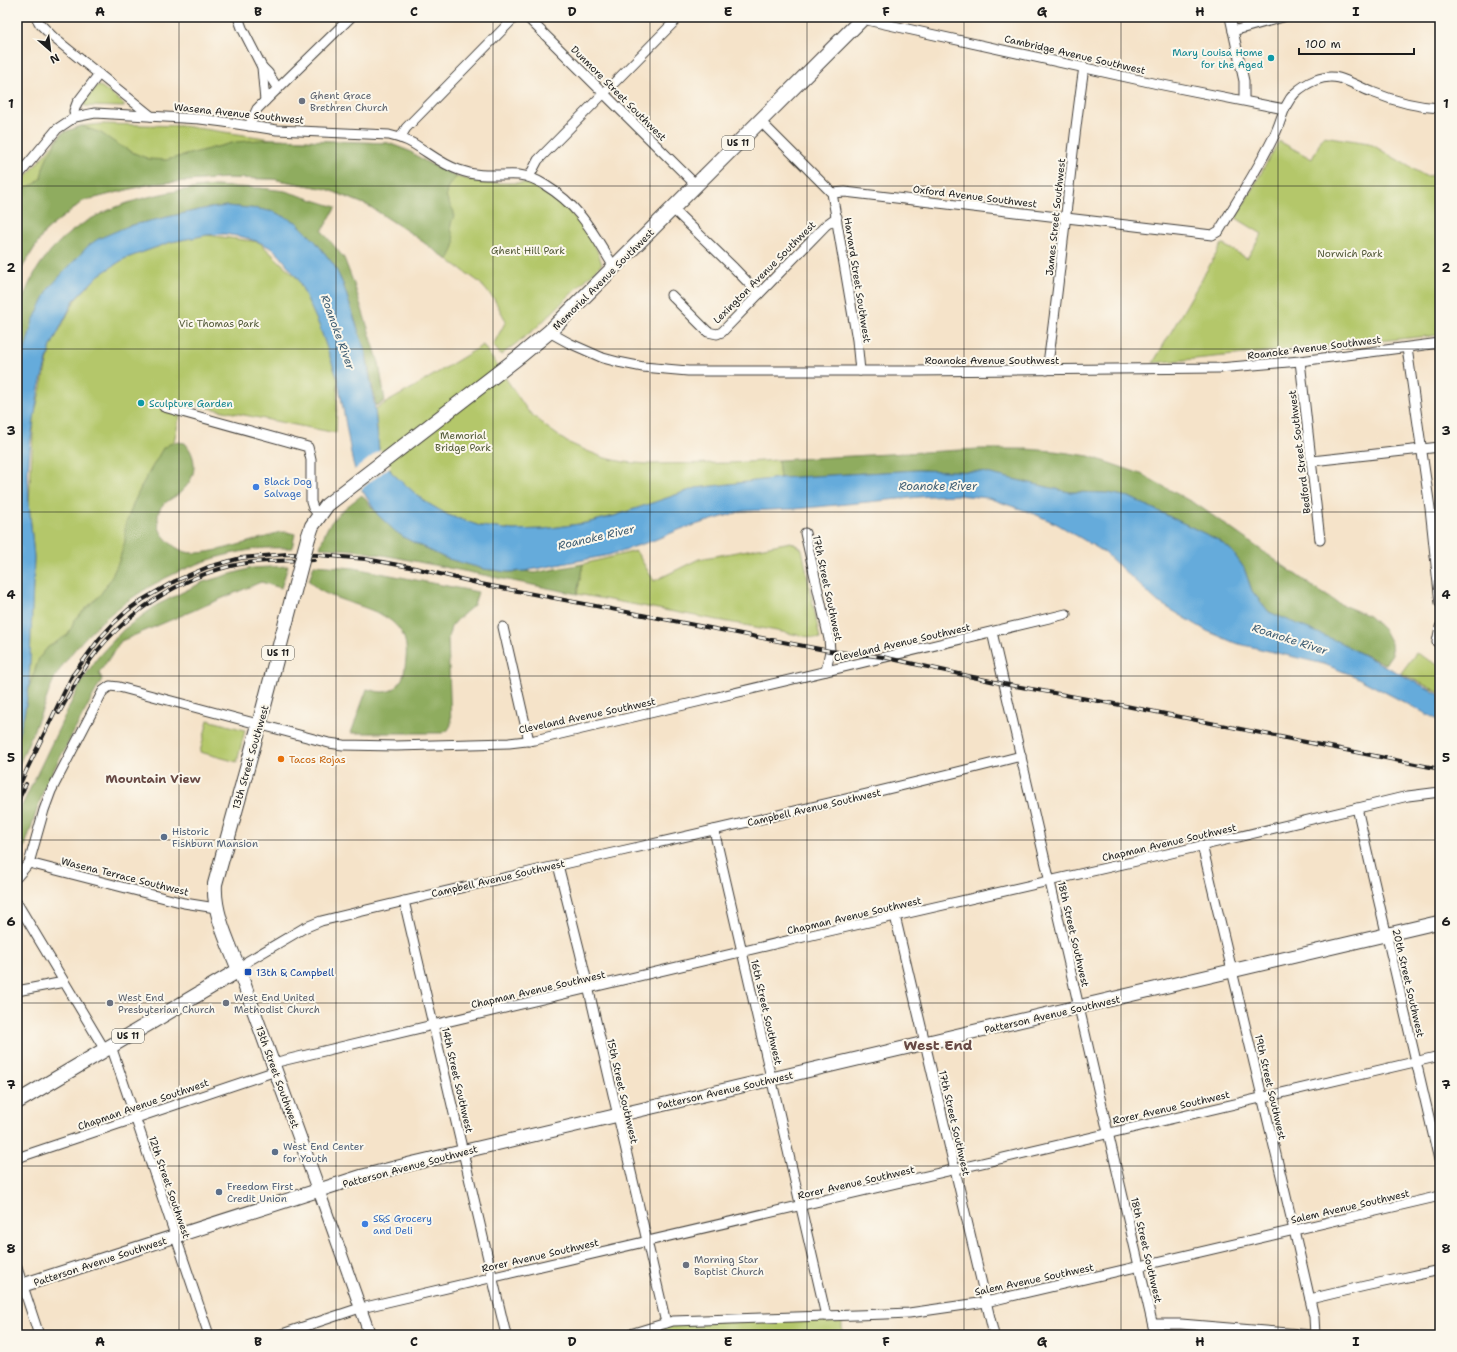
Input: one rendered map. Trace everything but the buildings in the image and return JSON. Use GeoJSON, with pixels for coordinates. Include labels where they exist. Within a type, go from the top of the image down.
{"type":"FeatureCollection","features":[{"type":"Feature","properties":{"kind":"main road","name":"Memorial Avenue Southwest"},"geometry":{"type":"LineString","coordinates":[[319,515],[327,505],[337,497],[549,332],[863,18]]}},
{"type":"Feature","properties":{"kind":"main road","name":"13th Street Southwest"},"geometry":{"type":"LineString","coordinates":[[319,515],[312,526],[308,538],[259,725],[215,884],[214,895],[216,908],[319,1191]]}},
{"type":"Feature","properties":{"kind":"main road","name":"Patterson Avenue Southwest"},"geometry":{"type":"LineString","coordinates":[[20,1286],[378,1172],[1440,922]]}},
{"type":"Feature","properties":{"kind":"main road","name":"Campbell Avenue Southwest"},"geometry":{"type":"LineString","coordinates":[[17,1102],[238,970]]}},
{"type":"Feature","properties":{"kind":"main road"},"geometry":{"type":"LineString","coordinates":[[310,1165],[318,1178],[322,1180],[362,1170],[378,1172]]}},
{"type":"Feature","properties":{"kind":"street"},"geometry":{"type":"LineString","coordinates":[[36,17],[40,24],[54,38],[151,116]]}},
{"type":"Feature","properties":{"kind":"street"},"geometry":{"type":"LineString","coordinates":[[238,17],[262,67],[268,73],[278,89]]}},
{"type":"Feature","properties":{"kind":"street"},"geometry":{"type":"LineString","coordinates":[[249,126],[257,109],[351,17]]}},
{"type":"Feature","properties":{"kind":"street"},"geometry":{"type":"LineString","coordinates":[[400,138],[406,128],[515,17]]}},
{"type":"Feature","properties":{"kind":"street","name":"Dunmore Street Southwest"},"geometry":{"type":"LineString","coordinates":[[527,17],[696,185]]}},
{"type":"Feature","properties":{"kind":"street"},"geometry":{"type":"LineString","coordinates":[[529,177],[538,160],[679,17]]}},
{"type":"Feature","properties":{"kind":"street"},"geometry":{"type":"LineString","coordinates":[[1230,17],[1244,81],[1244,100]]}},
{"type":"Feature","properties":{"kind":"street"},"geometry":{"type":"LineString","coordinates":[[1233,31],[1283,17]]}},
{"type":"Feature","properties":{"kind":"street","name":"Cambridge Avenue Southwest"},"geometry":{"type":"LineString","coordinates":[[863,18],[1158,84],[1284,109]]}},
{"type":"Feature","properties":{"kind":"street"},"geometry":{"type":"LineString","coordinates":[[262,67],[265,101]]}},
{"type":"Feature","properties":{"kind":"street","name":"James Street Southwest"},"geometry":{"type":"LineString","coordinates":[[1047,370],[1055,316],[1074,141],[1084,67]]}},
{"type":"Feature","properties":{"kind":"street"},"geometry":{"type":"LineString","coordinates":[[75,117],[74,111],[77,103],[100,74]]}},
{"type":"Feature","properties":{"kind":"street"},"geometry":{"type":"LineString","coordinates":[[1284,109],[1287,102],[1301,88],[1310,82],[1327,78],[1340,79],[1399,102],[1415,106],[1440,108]]}},
{"type":"Feature","properties":{"kind":"street","name":"Oxford Avenue Southwest"},"geometry":{"type":"LineString","coordinates":[[832,193],[845,192],[1209,235],[1215,234],[1219,231],[1263,157],[1279,127],[1284,109]]}},
{"type":"Feature","properties":{"kind":"street","name":"Wasena Avenue Southwest"},"geometry":{"type":"LineString","coordinates":[[17,177],[50,135],[65,122],[75,117],[95,113],[224,122],[277,130],[389,135],[412,143],[443,164],[462,171],[478,175],[520,175],[529,177],[551,189],[578,211],[596,236],[614,268]]}},
{"type":"Feature","properties":{"kind":"street"},"geometry":{"type":"LineString","coordinates":[[760,122],[832,193]]}},
{"type":"Feature","properties":{"kind":"street","name":"Harvard Street Southwest"},"geometry":{"type":"LineString","coordinates":[[832,193],[857,340],[860,371]]}},
{"type":"Feature","properties":{"kind":"street"},"geometry":{"type":"LineString","coordinates":[[673,209],[734,268],[758,294]]}},
{"type":"Feature","properties":{"kind":"street","name":"Lexington Avenue Southwest"},"geometry":{"type":"LineString","coordinates":[[671,295],[708,332],[717,334],[722,332],[826,225],[837,217]]}},
{"type":"Feature","properties":{"kind":"street","name":"Roanoke Avenue Southwest"},"geometry":{"type":"LineString","coordinates":[[549,332],[569,343],[603,358],[642,367],[688,371],[1219,368],[1300,361],[1440,343]]}},
{"type":"Feature","properties":{"kind":"street"},"geometry":{"type":"LineString","coordinates":[[1407,348],[1430,508],[1440,603]]}},
{"type":"Feature","properties":{"kind":"street","name":"Bedford Street Southwest"},"geometry":{"type":"LineString","coordinates":[[1300,361],[1320,540]]}},
{"type":"Feature","properties":{"kind":"street"},"geometry":{"type":"LineString","coordinates":[[164,407],[308,447],[311,460],[311,502],[313,508],[319,515]]}},
{"type":"Feature","properties":{"kind":"street"},"geometry":{"type":"LineString","coordinates":[[1312,461],[1440,447]]}},
{"type":"Feature","properties":{"kind":"street","name":"17th Street Southwest"},"geometry":{"type":"LineString","coordinates":[[805,533],[830,651],[826,671]]}},
{"type":"Feature","properties":{"kind":"street","name":"Cleveland Avenue Southwest"},"geometry":{"type":"LineString","coordinates":[[29,863],[51,791],[103,691],[110,686],[119,687],[305,737],[342,745],[400,746],[509,743],[529,740],[1066,614]]}},
{"type":"Feature","properties":{"kind":"street"},"geometry":{"type":"LineString","coordinates":[[503,627],[529,740]]}},
{"type":"Feature","properties":{"kind":"street"},"geometry":{"type":"LineString","coordinates":[[1440,627],[1437,642],[1440,644]]}},
{"type":"Feature","properties":{"kind":"street","name":"18th Street Southwest"},"geometry":{"type":"LineString","coordinates":[[992,632],[1154,1324],[1155,1335]]}},
{"type":"Feature","properties":{"kind":"street","name":"Campbell Avenue Southwest"},"geometry":{"type":"LineString","coordinates":[[238,970],[248,962],[310,925],[321,921],[404,900],[884,790],[1021,756]]}},
{"type":"Feature","properties":{"kind":"street","name":"Chapman Avenue Southwest"},"geometry":{"type":"LineString","coordinates":[[17,1158],[135,1118],[274,1067],[434,1024],[1408,796],[1440,792]]}},
{"type":"Feature","properties":{"kind":"street","name":"20th Street Southwest"},"geometry":{"type":"LineString","coordinates":[[1357,808],[1440,1164]]}},
{"type":"Feature","properties":{"kind":"street","name":"16th Street Southwest"},"geometry":{"type":"LineString","coordinates":[[714,830],[826,1316]]}},
{"type":"Feature","properties":{"kind":"street","name":"19th Street Southwest"},"geometry":{"type":"LineString","coordinates":[[1202,845],[1310,1299],[1314,1317],[1314,1335]]}},
{"type":"Feature","properties":{"kind":"street"},"geometry":{"type":"LineString","coordinates":[[17,877],[25,870],[29,863]]}},
{"type":"Feature","properties":{"kind":"street","name":"Wasena Terrace Southwest"},"geometry":{"type":"LineString","coordinates":[[29,863],[184,904],[216,908]]}},
{"type":"Feature","properties":{"kind":"street","name":"15th Street Southwest"},"geometry":{"type":"LineString","coordinates":[[558,865],[666,1323]]}},
{"type":"Feature","properties":{"kind":"street","name":"14th Street Southwest"},"geometry":{"type":"LineString","coordinates":[[404,900],[506,1335]]}},
{"type":"Feature","properties":{"kind":"street","name":"12th Street Southwest"},"geometry":{"type":"LineString","coordinates":[[17,903],[64,982],[108,1048],[135,1118],[209,1335]]}},
{"type":"Feature","properties":{"kind":"street","name":"17th Street Southwest"},"geometry":{"type":"LineString","coordinates":[[895,916],[994,1335]]}},
{"type":"Feature","properties":{"kind":"street"},"geometry":{"type":"LineString","coordinates":[[17,991],[64,982]]}},
{"type":"Feature","properties":{"kind":"street","name":"Rorer Avenue Southwest"},"geometry":{"type":"LineString","coordinates":[[279,1335],[360,1308],[1440,1056]]}},
{"type":"Feature","properties":{"kind":"street","name":"13th Street Southwest"},"geometry":{"type":"LineString","coordinates":[[319,1191],[370,1335]]}},
{"type":"Feature","properties":{"kind":"street","name":"Salem Avenue Southwest"},"geometry":{"type":"LineString","coordinates":[[627,1335],[673,1321],[909,1313],[986,1302],[1440,1196]]}},
{"type":"Feature","properties":{"kind":"street"},"geometry":{"type":"LineString","coordinates":[[17,1268],[20,1286],[39,1335]]}},
{"type":"Feature","properties":{"kind":"street"},"geometry":{"type":"LineString","coordinates":[[1310,1299],[1440,1270]]}},
{"type":"Feature","properties":{"kind":"street"},"geometry":{"type":"LineString","coordinates":[[1154,1324],[1181,1324],[1269,1333],[1314,1335]]}},
{"type":"Feature","properties":{"kind":"green space"},"geometry":{"type":"Polygon","coordinates":[[[99,86],[124,104],[124,107],[85,106],[84,102],[96,87],[99,86]]]}},
{"type":"Feature","properties":{"kind":"green space","name":"Ghent Hill Park"},"geometry":{"type":"Polygon","coordinates":[[[102,124],[183,126],[272,139],[388,143],[409,151],[428,163],[457,177],[484,183],[525,183],[533,186],[557,200],[574,216],[583,227],[597,250],[602,264],[535,329],[501,355],[493,345],[506,321],[494,299],[479,282],[412,234],[369,206],[327,189],[273,179],[225,178],[150,184],[83,201],[45,231],[17,276],[17,188],[62,133],[81,126],[102,124]]]}},
{"type":"Feature","properties":{"kind":"green space"},"geometry":{"type":"Polygon","coordinates":[[[81,126],[101,133],[117,144],[149,159],[166,160],[236,142],[272,139],[388,143],[409,151],[428,163],[457,177],[447,188],[446,195],[449,204],[454,211],[454,217],[451,222],[454,242],[453,250],[448,260],[369,206],[327,189],[273,179],[225,178],[150,184],[83,201],[45,231],[17,276],[17,195],[22,189],[35,184],[41,178],[47,157],[62,133],[81,126]]]}},
{"type":"Feature","properties":{"kind":"green space","name":"Norwich Park"},"geometry":{"type":"Polygon","coordinates":[[[1323,136],[1369,143],[1425,176],[1440,175],[1440,335],[1153,363],[1222,244],[1247,258],[1262,234],[1236,218],[1279,141],[1312,159],[1323,136]]]}},
{"type":"Feature","properties":{"kind":"green space"},"geometry":{"type":"Polygon","coordinates":[[[214,186],[260,188],[285,191],[336,207],[322,231],[344,258],[354,284],[379,363],[385,401],[376,406],[366,354],[343,284],[334,265],[315,241],[296,222],[274,212],[227,206],[203,209],[128,226],[17,377],[17,322],[29,284],[46,257],[67,235],[92,218],[120,206],[150,197],[182,190],[214,186]]]}},
{"type":"Feature","properties":{"kind":"green space","name":"Vic Thomas Park"},"geometry":{"type":"Polygon","coordinates":[[[207,235],[259,242],[298,279],[319,325],[338,380],[336,433],[183,403],[145,564],[29,687],[34,557],[29,504],[34,417],[51,346],[75,300],[99,275],[124,259],[171,242],[207,235]]]}},
{"type":"Feature","properties":{"kind":"green space","name":"Memorial Bridge Park"},"geometry":{"type":"Polygon","coordinates":[[[483,345],[528,411],[567,442],[587,451],[605,458],[624,462],[647,464],[730,463],[778,460],[780,478],[696,488],[614,516],[586,523],[544,529],[513,530],[480,526],[448,515],[424,501],[392,473],[379,450],[375,409],[483,345]]]}},
{"type":"Feature","properties":{"kind":"green space"},"geometry":{"type":"Polygon","coordinates":[[[171,443],[185,443],[189,449],[194,461],[194,467],[191,480],[187,486],[166,502],[158,513],[160,530],[170,542],[179,549],[194,553],[214,551],[284,532],[295,534],[292,548],[255,549],[221,556],[165,578],[139,593],[114,611],[92,631],[72,653],[55,677],[17,769],[17,741],[29,687],[39,658],[48,647],[66,636],[72,627],[74,620],[100,595],[110,580],[119,561],[125,541],[125,526],[143,483],[163,448],[171,443]]]}},
{"type":"Feature","properties":{"kind":"green space"},"geometry":{"type":"Polygon","coordinates":[[[979,449],[1026,449],[1089,456],[1141,474],[1199,506],[1319,591],[1340,604],[1369,616],[1384,630],[1391,643],[1392,654],[1385,664],[1269,612],[1252,591],[1244,568],[1231,550],[1218,540],[1129,497],[1108,493],[1069,492],[982,472],[918,470],[780,478],[778,460],[979,449]]]}},
{"type":"Feature","properties":{"kind":"green space"},"geometry":{"type":"Polygon","coordinates":[[[362,495],[378,515],[405,538],[445,558],[484,569],[508,572],[525,571],[534,573],[583,564],[577,594],[399,558],[354,550],[320,548],[325,533],[332,521],[341,511],[362,495]]]}},
{"type":"Feature","properties":{"kind":"green space"},"geometry":{"type":"Polygon","coordinates":[[[791,542],[802,549],[820,639],[577,594],[583,564],[636,551],[654,581],[699,559],[791,542]]]}},
{"type":"Feature","properties":{"kind":"green space"},"geometry":{"type":"Polygon","coordinates":[[[314,565],[354,568],[478,592],[474,605],[451,627],[448,638],[451,725],[448,730],[442,733],[351,733],[367,689],[383,692],[395,688],[400,683],[403,677],[406,659],[405,642],[400,630],[390,620],[378,613],[334,597],[315,587],[309,581],[314,565]]]}},
{"type":"Feature","properties":{"kind":"green space"},"geometry":{"type":"Polygon","coordinates":[[[288,566],[281,588],[261,582],[121,641],[99,673],[102,679],[45,786],[21,858],[17,865],[17,816],[81,682],[98,657],[123,630],[157,605],[203,582],[252,568],[288,566]]]}},
{"type":"Feature","properties":{"kind":"green space"},"geometry":{"type":"Polygon","coordinates":[[[1416,653],[1440,666],[1440,693],[1401,673],[1416,653]]]}},
{"type":"Feature","properties":{"kind":"green space"},"geometry":{"type":"Polygon","coordinates":[[[208,720],[245,730],[237,762],[200,752],[208,720]]]}},
{"type":"Feature","properties":{"kind":"green space"},"geometry":{"type":"Polygon","coordinates":[[[842,1316],[842,1335],[636,1335],[666,1323],[842,1316]]]}},
{"type":"Feature","properties":{"kind":"water","name":"Roanoke River"},"geometry":{"type":"Polygon","coordinates":[[[227,206],[274,212],[296,222],[315,241],[334,265],[343,284],[366,354],[375,409],[379,450],[392,473],[424,501],[448,515],[480,526],[513,530],[544,529],[586,523],[614,516],[696,488],[780,478],[918,470],[982,472],[1069,492],[1108,493],[1129,497],[1218,540],[1231,550],[1244,568],[1252,591],[1269,612],[1339,642],[1440,695],[1440,721],[1354,676],[1324,664],[1235,643],[1207,631],[1158,602],[1104,552],[1057,524],[1032,513],[988,498],[957,495],[930,496],[795,509],[743,511],[681,529],[652,541],[609,555],[525,571],[508,572],[484,569],[445,558],[405,538],[395,531],[378,515],[360,487],[352,459],[338,380],[319,325],[298,279],[273,249],[259,242],[243,237],[224,234],[207,235],[171,242],[124,259],[99,275],[74,300],[51,346],[39,388],[31,439],[28,472],[29,504],[34,557],[29,687],[17,741],[17,378],[33,321],[49,288],[88,246],[98,239],[128,226],[203,209],[227,206]]]}},
{"type":"Feature","properties":{"kind":"pier"},"geometry":{"type":"Polygon","coordinates":[[[381,449],[391,466],[360,490],[353,471],[381,449]]]}},
{"type":"Feature","properties":{"kind":"railway"},"geometry":{"type":"LineString","coordinates":[[17,790],[72,676],[100,638],[128,610],[175,581],[208,567],[241,558],[287,554],[366,559],[415,568],[481,584],[830,651],[883,657],[1004,684],[1126,706],[1440,769]]}},
{"type":"Feature","properties":{"kind":"railway"},"geometry":{"type":"LineString","coordinates":[[59,713],[87,665],[106,641],[142,608],[163,594],[208,573],[231,566],[262,561],[314,560]]}},
{"type":"Feature","properties":{"kind":"railway"},"geometry":{"type":"LineString","coordinates":[[17,803],[26,784]]}},
{"type":"Feature","properties":{"kind":"place","name":"Mary Louisa Home for the Aged"},"geometry":{"type":"Point","coordinates":[1271,58]}},
{"type":"Feature","properties":{"kind":"place","name":"Ghent Grace Brethren Church"},"geometry":{"type":"Point","coordinates":[302,101]}},
{"type":"Feature","properties":{"kind":"place","name":"Sculpture Garden"},"geometry":{"type":"Point","coordinates":[141,403]}},
{"type":"Feature","properties":{"kind":"place","name":"Black Dog Salvage"},"geometry":{"type":"Point","coordinates":[256,487]}},
{"type":"Feature","properties":{"kind":"place","name":"Tacos Rojas"},"geometry":{"type":"Point","coordinates":[281,759]}},
{"type":"Feature","properties":{"kind":"place","name":"Historic Fishburn Mansion"},"geometry":{"type":"Point","coordinates":[164,837]}},
{"type":"Feature","properties":{"kind":"place","name":"13th & Campbell"},"geometry":{"type":"Point","coordinates":[248,972]}},
{"type":"Feature","properties":{"kind":"place","name":"West End Presbyterian Church"},"geometry":{"type":"Point","coordinates":[110,1003]}},
{"type":"Feature","properties":{"kind":"place","name":"West End United Methodist Church"},"geometry":{"type":"Point","coordinates":[226,1003]}},
{"type":"Feature","properties":{"kind":"place","name":"West End Center for Youth"},"geometry":{"type":"Point","coordinates":[275,1152]}},
{"type":"Feature","properties":{"kind":"place","name":"Freedom First Credit Union"},"geometry":{"type":"Point","coordinates":[219,1192]}},
{"type":"Feature","properties":{"kind":"place","name":"S&S Grocery and Deli"},"geometry":{"type":"Point","coordinates":[365,1224]}},
{"type":"Feature","properties":{"kind":"place","name":"Morning Star Baptist Church"},"geometry":{"type":"Point","coordinates":[686,1265]}},
{"type":"Feature","properties":{"kind":"district","name":"Mountain View"},"geometry":{"type":"Point","coordinates":[153,779]}},
{"type":"Feature","properties":{"kind":"district","name":"West End"},"geometry":{"type":"Point","coordinates":[938,1045]}}]}
